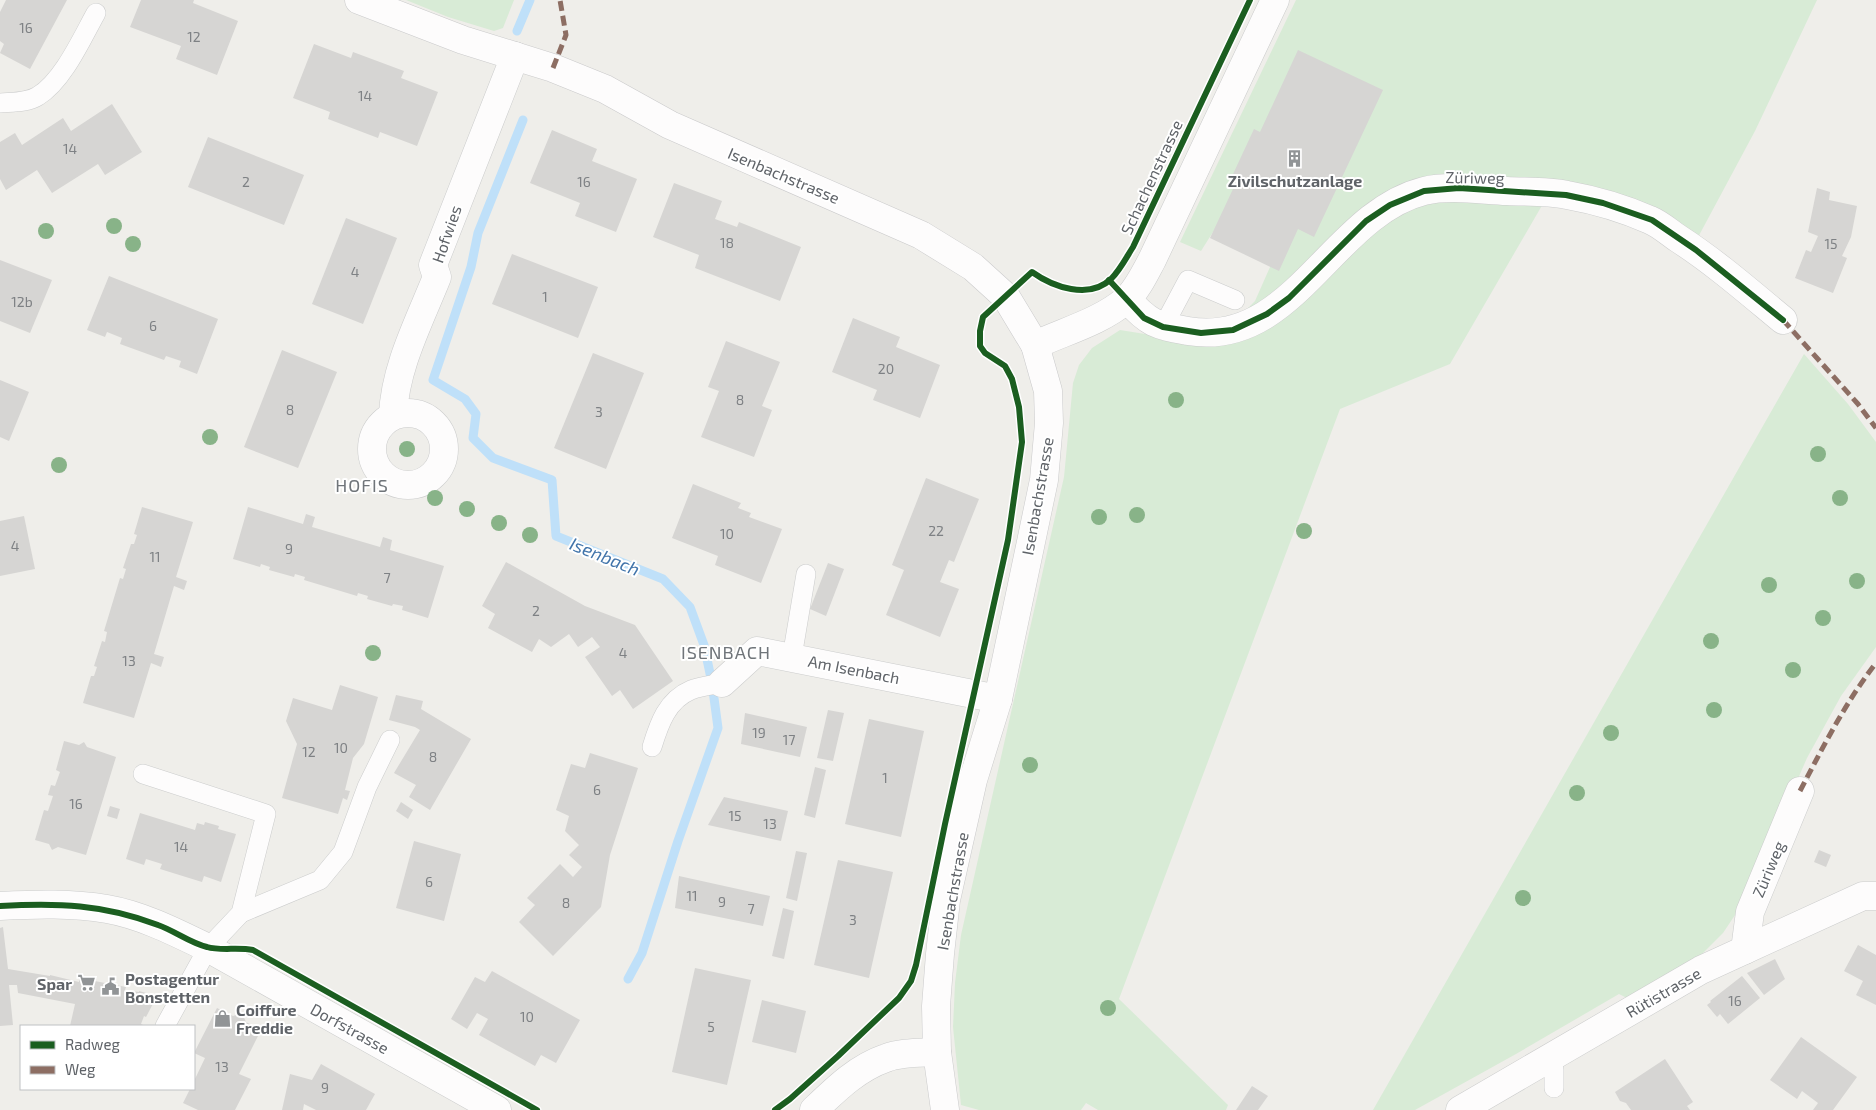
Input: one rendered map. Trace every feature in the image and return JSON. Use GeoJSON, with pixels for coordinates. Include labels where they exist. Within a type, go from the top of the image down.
{"type":"FeatureCollection","features":[{"type":"Feature","properties":{"kind":"street","name":"Isenbachstrasse"},"geometry":{"type":"LineString","coordinates":[[359,0],[464,40],[553,68],[605,89],[670,125],[921,235],[973,267],[1006,297],[1035,345],[1048,391],[1048,450],[1044,480],[998,699],[974,780],[946,900],[936,1006],[937,1052],[946,1110]]}},
{"type":"Feature","properties":{"kind":"street"},"geometry":{"type":"LineString","coordinates":[[1035,345],[1099,318],[1127,299],[1140,282],[1274,0]]}},
{"type":"Feature","properties":{"kind":"street","name":"Hofwies"},"geometry":{"type":"LineString","coordinates":[[393,415],[394,395],[402,366],[436,277],[433,265],[515,56]]}},
{"type":"Feature","properties":{"kind":"street","name":"Züriweg"},"geometry":{"type":"LineString","coordinates":[[1127,299],[1144,318],[1163,327],[1201,333],[1233,330],[1268,314],[1288,298],[1366,221],[1390,205],[1424,191],[1459,188],[1566,194],[1603,203],[1652,220],[1696,250],[1784,320]]}},
{"type":"Feature","properties":{"kind":"street","name":"Am Isenbach"},"geometry":{"type":"LineString","coordinates":[[709,685],[757,650],[998,699]]}},
{"type":"Feature","properties":{"kind":"street","name":"Züriweg"},"geometry":{"type":"LineString","coordinates":[[1745,950],[1750,912],[1800,791]]}},
{"type":"Feature","properties":{"kind":"street","name":"Rütistrasse"},"geometry":{"type":"LineString","coordinates":[[1460,1110],[1701,970],[1863,896],[1876,896]]}},
{"type":"Feature","properties":{"kind":"street","name":"Dorfstrasse"},"geometry":{"type":"LineString","coordinates":[[0,906],[72,904],[109,909],[159,925],[208,948],[498,1110]]}},
{"type":"Feature","properties":{"kind":"street"},"geometry":{"type":"LineString","coordinates":[[814,1110],[846,1079],[868,1066],[888,1057],[937,1052]]}},
{"type":"Feature","properties":{"kind":"lane"},"geometry":{"type":"LineString","coordinates":[[0,103],[24,101],[38,96],[52,84],[64,69],[96,13]]}},
{"type":"Feature","properties":{"kind":"lane"},"geometry":{"type":"LineString","coordinates":[[1163,327],[1188,280],[1235,300]]}},
{"type":"Feature","properties":{"kind":"lane"},"geometry":{"type":"LineString","coordinates":[[792,657],[806,574]]}},
{"type":"Feature","properties":{"kind":"lane"},"geometry":{"type":"LineString","coordinates":[[652,747],[660,723],[672,703],[689,690],[709,685]]}},
{"type":"Feature","properties":{"kind":"lane"},"geometry":{"type":"LineString","coordinates":[[166,1025],[208,948],[241,913],[320,880],[343,852],[367,787],[390,740]]}},
{"type":"Feature","properties":{"kind":"lane"},"geometry":{"type":"LineString","coordinates":[[143,774],[266,814],[241,913]]}},
{"type":"Feature","properties":{"kind":"lane"},"geometry":{"type":"LineString","coordinates":[[1552,1056],[1554,1088]]}},
{"type":"Feature","properties":{"kind":"green space"},"geometry":{"type":"Polygon","coordinates":[[[406,0],[514,0],[503,28],[494,31],[448,17],[406,0]]]}},
{"type":"Feature","properties":{"kind":"green space"},"geometry":{"type":"Polygon","coordinates":[[[1296,0],[1817,0],[1755,131],[1696,241],[1659,215],[1414,186],[1255,312],[1248,308],[1255,301],[1274,258],[1218,224],[1201,251],[1180,242],[1296,0]]]}},
{"type":"Feature","properties":{"kind":"green space"},"geometry":{"type":"Polygon","coordinates":[[[1456,197],[1544,202],[1450,364],[1340,409],[1119,999],[1228,1105],[1226,1110],[1098,1110],[1086,1103],[1081,1110],[979,1110],[961,1105],[953,1027],[955,983],[961,935],[1064,477],[1073,383],[1079,365],[1092,348],[1120,330],[1189,341],[1225,341],[1346,251],[1415,203],[1456,197]]]}},
{"type":"Feature","properties":{"kind":"green space"},"geometry":{"type":"Polygon","coordinates":[[[1804,354],[1848,404],[1876,442],[1876,647],[1841,696],[1807,758],[1745,900],[1723,933],[1695,961],[1629,999],[1619,994],[1415,1110],[1373,1110],[1804,354]]]}},
{"type":"Feature","properties":{"kind":"building"},"geometry":{"type":"Polygon","coordinates":[[[6,0],[67,0],[30,69],[0,53],[4,44],[0,41],[0,12],[6,0]]]}},
{"type":"Feature","properties":{"kind":"building"},"geometry":{"type":"Polygon","coordinates":[[[141,0],[194,0],[193,3],[238,21],[217,75],[176,59],[181,46],[130,27],[141,0]]]}},
{"type":"Feature","properties":{"kind":"building"},"geometry":{"type":"Polygon","coordinates":[[[314,44],[351,58],[353,52],[404,71],[401,78],[438,92],[417,146],[380,132],[378,138],[328,119],[330,112],[293,98],[314,44]]]}},
{"type":"Feature","properties":{"kind":"building","name":"Zivilschutzanlage"},"geometry":{"type":"Polygon","coordinates":[[[1298,50],[1383,90],[1314,237],[1298,229],[1279,271],[1210,238],[1233,189],[1227,187],[1254,129],[1260,132],[1298,50]]]}},
{"type":"Feature","properties":{"kind":"building"},"geometry":{"type":"Polygon","coordinates":[[[112,104],[142,152],[105,175],[98,164],[52,193],[37,170],[6,190],[0,179],[0,142],[15,133],[22,145],[63,118],[71,131],[112,104]]]}},
{"type":"Feature","properties":{"kind":"building"},"geometry":{"type":"Polygon","coordinates":[[[552,130],[597,149],[592,161],[637,179],[616,232],[575,216],[580,203],[530,183],[552,130]]]}},
{"type":"Feature","properties":{"kind":"building"},"geometry":{"type":"Polygon","coordinates":[[[208,137],[304,175],[284,225],[188,187],[208,137]]]}},
{"type":"Feature","properties":{"kind":"building"},"geometry":{"type":"Polygon","coordinates":[[[674,183],[722,201],[715,219],[737,227],[739,222],[801,247],[780,301],[695,268],[699,255],[653,237],[674,183]]]}},
{"type":"Feature","properties":{"kind":"building"},"geometry":{"type":"Polygon","coordinates":[[[1817,188],[1830,192],[1829,200],[1857,206],[1851,237],[1842,256],[1847,258],[1833,293],[1795,278],[1806,250],[1811,252],[1818,236],[1808,232],[1817,188]]]}},
{"type":"Feature","properties":{"kind":"building"},"geometry":{"type":"Polygon","coordinates":[[[346,218],[397,238],[363,324],[312,304],[346,218]]]}},
{"type":"Feature","properties":{"kind":"building"},"geometry":{"type":"Polygon","coordinates":[[[512,254],[598,287],[578,338],[492,304],[512,254]]]}},
{"type":"Feature","properties":{"kind":"building"},"geometry":{"type":"Polygon","coordinates":[[[0,260],[52,280],[30,333],[0,321],[0,260]]]}},
{"type":"Feature","properties":{"kind":"building"},"geometry":{"type":"Polygon","coordinates":[[[109,276],[218,319],[197,374],[179,367],[181,361],[166,356],[164,360],[120,344],[122,338],[107,332],[105,337],[87,330],[109,276]]]}},
{"type":"Feature","properties":{"kind":"building"},"geometry":{"type":"Polygon","coordinates":[[[853,318],[900,337],[896,347],[940,365],[920,418],[873,400],[877,390],[832,372],[853,318]]]}},
{"type":"Feature","properties":{"kind":"building"},"geometry":{"type":"Polygon","coordinates":[[[726,341],[780,362],[762,406],[772,410],[754,457],[701,437],[719,391],[708,387],[726,341]]]}},
{"type":"Feature","properties":{"kind":"building"},"geometry":{"type":"Polygon","coordinates":[[[282,350],[337,372],[298,468],[244,447],[282,350]]]}},
{"type":"Feature","properties":{"kind":"building"},"geometry":{"type":"Polygon","coordinates":[[[593,353],[644,373],[606,469],[554,448],[593,353]]]}},
{"type":"Feature","properties":{"kind":"building"},"geometry":{"type":"Polygon","coordinates":[[[0,380],[29,392],[9,441],[0,437],[0,380]]]}},
{"type":"Feature","properties":{"kind":"building"},"geometry":{"type":"Polygon","coordinates":[[[926,478],[979,499],[954,562],[949,560],[940,582],[959,589],[940,637],[886,615],[904,570],[892,565],[926,478]]]}},
{"type":"Feature","properties":{"kind":"building"},"geometry":{"type":"Polygon","coordinates":[[[693,484],[741,503],[738,508],[751,513],[749,517],[782,529],[761,583],[715,565],[718,556],[672,538],[693,484]]]}},
{"type":"Feature","properties":{"kind":"building"},"geometry":{"type":"Polygon","coordinates":[[[142,507],[193,522],[176,577],[187,581],[184,590],[174,586],[154,654],[164,657],[161,667],[151,663],[134,718],[83,703],[91,676],[94,676],[97,667],[94,666],[102,641],[105,642],[107,632],[104,631],[120,578],[123,579],[126,569],[123,568],[131,544],[134,544],[137,535],[134,534],[142,507]]]}},
{"type":"Feature","properties":{"kind":"building"},"geometry":{"type":"Polygon","coordinates":[[[248,507],[303,524],[306,514],[315,517],[312,527],[380,547],[383,537],[392,540],[390,550],[444,566],[428,618],[402,610],[403,606],[393,604],[392,606],[367,599],[368,596],[358,593],[357,596],[304,580],[305,577],[295,574],[294,577],[269,570],[270,567],[261,564],[260,567],[233,559],[248,507]]]}},
{"type":"Feature","properties":{"kind":"building"},"geometry":{"type":"Polygon","coordinates":[[[24,516],[35,569],[0,576],[0,521],[24,516]]]}},
{"type":"Feature","properties":{"kind":"building"},"geometry":{"type":"Polygon","coordinates":[[[506,562],[585,606],[635,625],[673,681],[633,709],[620,690],[612,696],[585,657],[600,647],[592,637],[578,647],[569,634],[551,647],[539,639],[532,652],[488,628],[495,614],[482,606],[506,562]]]}},
{"type":"Feature","properties":{"kind":"building"},"geometry":{"type":"Polygon","coordinates":[[[828,563],[844,569],[826,616],[810,609],[828,563]]]}},
{"type":"Feature","properties":{"kind":"building"},"geometry":{"type":"Polygon","coordinates":[[[340,685],[378,697],[364,744],[353,758],[345,790],[350,791],[347,800],[343,798],[338,814],[282,798],[297,744],[286,721],[293,698],[332,710],[340,685]]]}},
{"type":"Feature","properties":{"kind":"building"},"geometry":{"type":"Polygon","coordinates":[[[396,695],[423,701],[421,709],[471,739],[430,810],[409,797],[416,785],[394,773],[420,730],[389,720],[396,695]]]}},
{"type":"Feature","properties":{"kind":"building"},"geometry":{"type":"Polygon","coordinates":[[[828,710],[844,713],[833,761],[817,758],[828,710]]]}},
{"type":"Feature","properties":{"kind":"building"},"geometry":{"type":"Polygon","coordinates":[[[745,713],[807,727],[800,757],[741,744],[745,713]]]}},
{"type":"Feature","properties":{"kind":"building"},"geometry":{"type":"Polygon","coordinates":[[[869,719],[924,731],[901,837],[845,824],[869,719]]]}},
{"type":"Feature","properties":{"kind":"building"},"geometry":{"type":"Polygon","coordinates":[[[64,741],[79,745],[84,742],[87,747],[116,757],[86,855],[58,847],[52,850],[49,844],[35,840],[44,810],[48,811],[53,796],[48,795],[51,785],[55,786],[60,772],[56,770],[64,741]]]}},
{"type":"Feature","properties":{"kind":"building"},"geometry":{"type":"Polygon","coordinates":[[[590,753],[638,768],[610,855],[601,907],[553,956],[519,922],[535,905],[527,898],[560,864],[573,877],[582,867],[569,855],[579,845],[565,831],[569,816],[556,810],[571,764],[585,768],[590,753]]]}},
{"type":"Feature","properties":{"kind":"building"},"geometry":{"type":"Polygon","coordinates":[[[815,767],[826,770],[815,818],[804,815],[815,767]]]}},
{"type":"Feature","properties":{"kind":"building"},"geometry":{"type":"Polygon","coordinates":[[[724,797],[788,811],[781,841],[708,825],[724,797]]]}},
{"type":"Feature","properties":{"kind":"building"},"geometry":{"type":"Polygon","coordinates":[[[401,802],[413,810],[408,819],[396,811],[401,802]]]}},
{"type":"Feature","properties":{"kind":"building"},"geometry":{"type":"Polygon","coordinates":[[[110,806],[120,809],[117,819],[107,816],[110,806]]]}},
{"type":"Feature","properties":{"kind":"building"},"geometry":{"type":"Polygon","coordinates":[[[140,813],[195,830],[197,823],[204,825],[205,822],[219,826],[218,829],[236,834],[221,882],[204,876],[202,882],[160,869],[162,864],[146,859],[144,865],[126,859],[140,813]]]}},
{"type":"Feature","properties":{"kind":"building"},"geometry":{"type":"Polygon","coordinates":[[[414,841],[461,854],[444,921],[396,908],[414,841]]]}},
{"type":"Feature","properties":{"kind":"building"},"geometry":{"type":"Polygon","coordinates":[[[1819,850],[1831,855],[1826,867],[1814,862],[1819,850]]]}},
{"type":"Feature","properties":{"kind":"building"},"geometry":{"type":"Polygon","coordinates":[[[796,851],[807,853],[797,901],[786,898],[796,851]]]}},
{"type":"Feature","properties":{"kind":"building"},"geometry":{"type":"Polygon","coordinates":[[[838,860],[893,872],[869,978],[814,965],[838,860]]]}},
{"type":"Feature","properties":{"kind":"building"},"geometry":{"type":"Polygon","coordinates":[[[679,876],[770,896],[763,926],[675,908],[679,876]]]}},
{"type":"Feature","properties":{"kind":"building"},"geometry":{"type":"Polygon","coordinates":[[[783,908],[794,911],[784,959],[772,956],[783,908]]]}},
{"type":"Feature","properties":{"kind":"building"},"geometry":{"type":"Polygon","coordinates":[[[3,927],[8,969],[50,975],[79,982],[79,978],[126,987],[125,990],[139,991],[157,996],[146,1017],[144,1016],[141,1024],[143,1025],[70,1025],[75,1004],[18,993],[17,985],[9,985],[13,1025],[0,1026],[0,928],[3,927]]]}},
{"type":"Feature","properties":{"kind":"building"},"geometry":{"type":"Polygon","coordinates":[[[1858,945],[1876,955],[1876,1005],[1856,995],[1863,981],[1844,971],[1858,945]]]}},
{"type":"Feature","properties":{"kind":"building"},"geometry":{"type":"Polygon","coordinates":[[[1775,959],[1785,979],[1764,995],[1747,973],[1775,959]]]}},
{"type":"Feature","properties":{"kind":"building"},"geometry":{"type":"Polygon","coordinates":[[[695,968],[751,980],[727,1085],[672,1072],[695,968]]]}},
{"type":"Feature","properties":{"kind":"building"},"geometry":{"type":"Polygon","coordinates":[[[492,971],[580,1020],[556,1063],[541,1055],[535,1066],[479,1035],[488,1019],[477,1013],[467,1029],[451,1019],[475,977],[485,982],[492,971]]]}},
{"type":"Feature","properties":{"kind":"building"},"geometry":{"type":"Polygon","coordinates":[[[1742,976],[1760,998],[1728,1024],[1720,1014],[1717,1017],[1707,1005],[1742,976]]]}},
{"type":"Feature","properties":{"kind":"building"},"geometry":{"type":"Polygon","coordinates":[[[762,1000],[806,1011],[796,1053],[752,1042],[762,1000]]]}},
{"type":"Feature","properties":{"kind":"building"},"geometry":{"type":"Polygon","coordinates":[[[217,1008],[233,1016],[242,1013],[246,1022],[261,1030],[239,1074],[251,1079],[235,1110],[198,1110],[183,1103],[190,1090],[195,1090],[195,1079],[205,1058],[195,1053],[217,1008]]]}},
{"type":"Feature","properties":{"kind":"building"},"geometry":{"type":"Polygon","coordinates":[[[1801,1037],[1857,1077],[1833,1110],[1813,1110],[1818,1103],[1802,1091],[1797,1099],[1770,1080],[1801,1037]]]}},
{"type":"Feature","properties":{"kind":"building"},"geometry":{"type":"Polygon","coordinates":[[[1665,1059],[1693,1102],[1687,1106],[1690,1110],[1631,1110],[1626,1103],[1620,1101],[1615,1092],[1665,1059]]]}},
{"type":"Feature","properties":{"kind":"building"},"geometry":{"type":"Polygon","coordinates":[[[321,1064],[375,1094],[366,1110],[316,1110],[304,1104],[303,1110],[282,1110],[290,1074],[312,1080],[321,1064]]]}},
{"type":"Feature","properties":{"kind":"building"},"geometry":{"type":"Polygon","coordinates":[[[1252,1086],[1268,1096],[1258,1110],[1236,1110],[1252,1086]]]}},
{"type":"Feature","properties":{"kind":"waterway"},"geometry":{"type":"LineString","coordinates":[[517,31],[530,0]]}},
{"type":"Feature","properties":{"kind":"waterway","name":"Isenbach"},"geometry":{"type":"LineString","coordinates":[[523,120],[478,233],[471,267],[433,380],[465,399],[476,414],[473,438],[493,458],[552,480],[556,536],[663,579],[690,607],[704,645],[712,683],[718,728],[678,841],[642,953],[628,979]]}},
{"type":"Feature","properties":{"kind":"marked path"},"geometry":{"type":"LineString","coordinates":[[553,68],[566,35],[560,0]]}},
{"type":"Feature","properties":{"kind":"marked path"},"geometry":{"type":"LineString","coordinates":[[1783,320],[1858,404],[1876,428]]}},
{"type":"Feature","properties":{"kind":"marked path"},"geometry":{"type":"LineString","coordinates":[[1800,791],[1844,709],[1876,663]]}},
{"type":"Feature","properties":{"kind":"cycle path","name":"Schachenstrasse"},"geometry":{"type":"LineString","coordinates":[[775,1110],[838,1056],[899,998],[911,981],[916,965],[1008,540],[1022,442],[1019,407],[1012,379],[1005,366],[985,353],[980,346],[980,331],[983,317],[1032,272],[1060,286],[1082,290],[1092,289],[1111,279],[1133,247],[1250,0]]}},
{"type":"Feature","properties":{"kind":"cycle path"},"geometry":{"type":"LineString","coordinates":[[1109,280],[1144,318],[1163,327],[1201,333],[1233,330],[1267,314],[1289,298],[1366,221],[1390,205],[1424,191],[1459,188],[1566,195],[1603,203],[1652,220],[1696,250],[1783,320]]}},
{"type":"Feature","properties":{"kind":"cycle path"},"geometry":{"type":"LineString","coordinates":[[0,906],[61,905],[99,909],[138,918],[158,925],[207,947],[253,950],[537,1110]]}},
{"type":"Feature","properties":{"kind":"place","name":"Zivilschutzanlage"},"geometry":{"type":"Point","coordinates":[1295,159]}},
{"type":"Feature","properties":{"kind":"place","name":"Spar"},"geometry":{"type":"Point","coordinates":[86,983]}},
{"type":"Feature","properties":{"kind":"place","name":"Postagentur Bonstetten"},"geometry":{"type":"Point","coordinates":[111,987]}},
{"type":"Feature","properties":{"kind":"place","name":"Coiffure Freddie"},"geometry":{"type":"Point","coordinates":[222,1018]}},
{"type":"Feature","properties":{"kind":"district","name":"HOFIS"},"geometry":{"type":"Point","coordinates":[362,485]}},
{"type":"Feature","properties":{"kind":"district","name":"ISENBACH"},"geometry":{"type":"Point","coordinates":[726,652]}}]}
